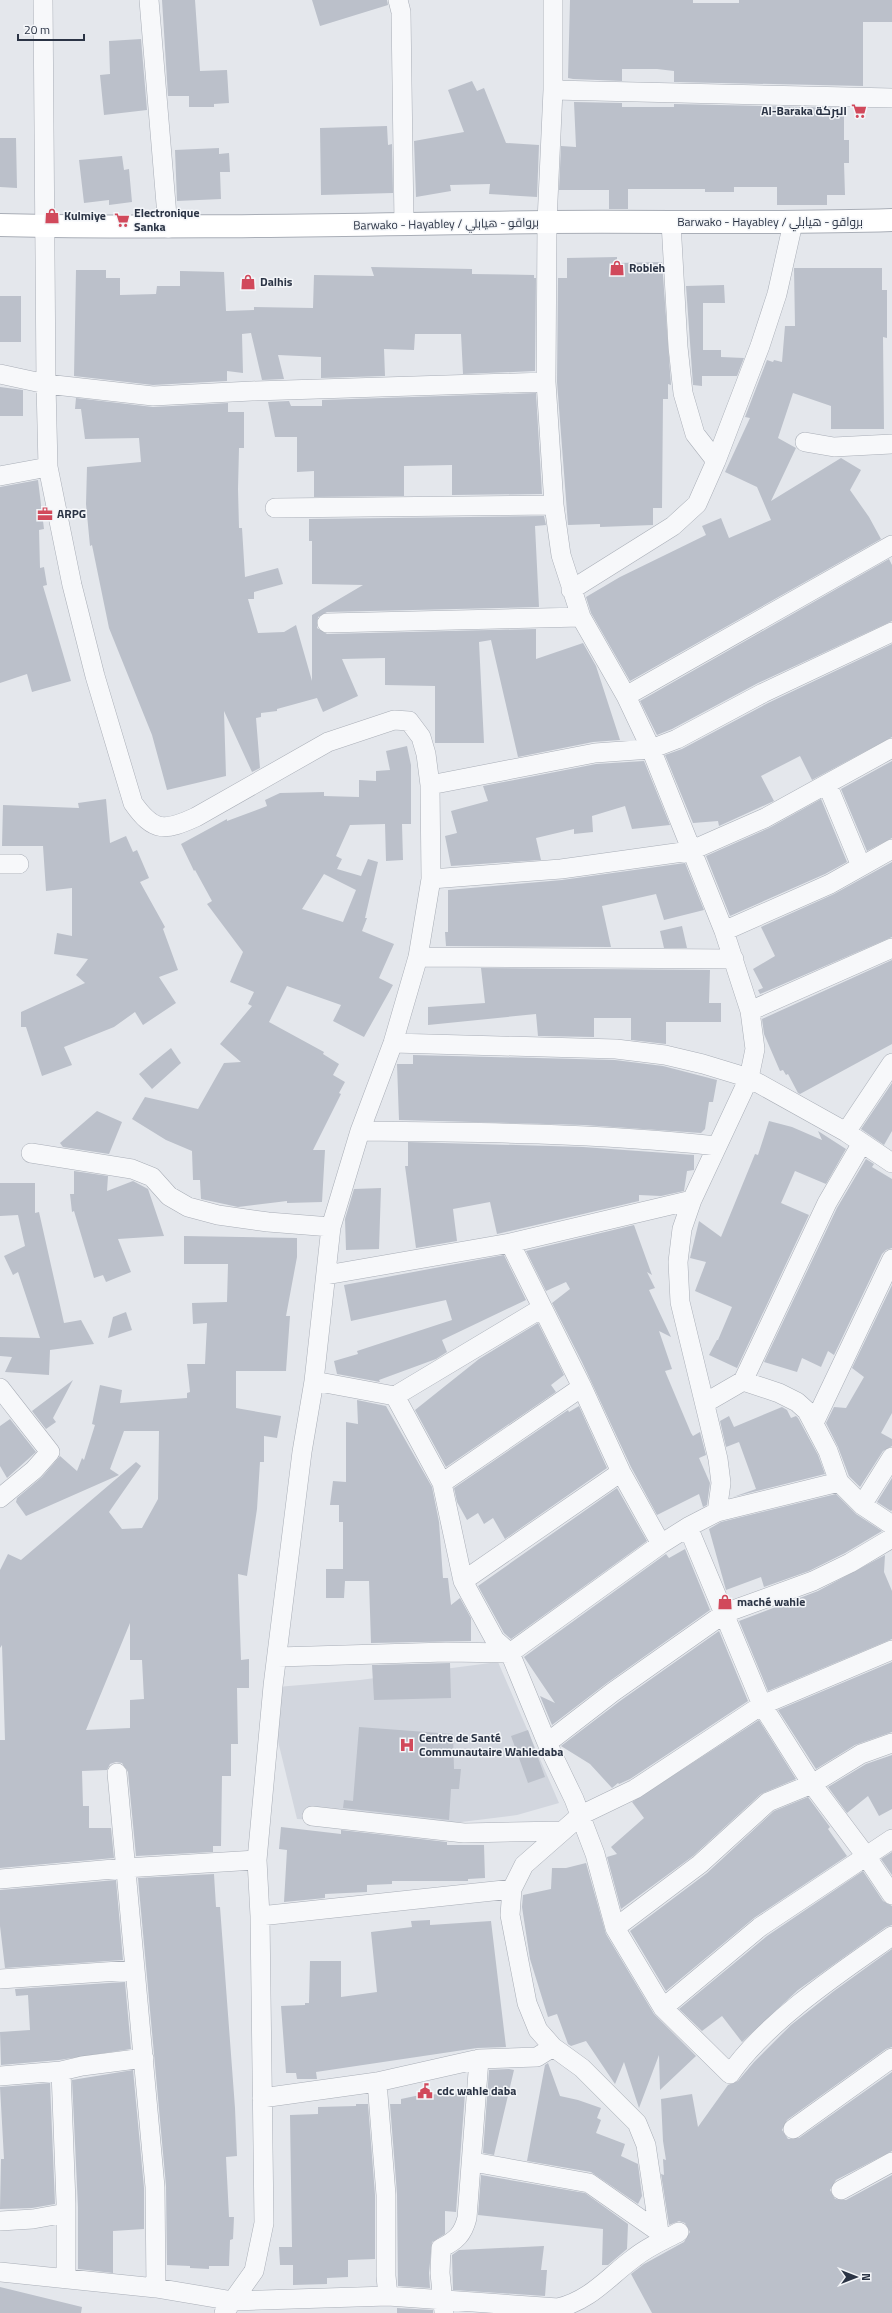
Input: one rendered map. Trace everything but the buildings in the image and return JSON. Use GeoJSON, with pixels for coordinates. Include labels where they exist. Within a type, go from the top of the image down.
{"type":"FeatureCollection","features":[{"type":"Feature","properties":{"kind":"main road","name":"Barwako - Hayabley / برواقو - هيابلي"},"geometry":{"type":"LineString","coordinates":[[0,225],[168,228],[547,222],[793,223],[892,220]]}},
{"type":"Feature","properties":{"kind":"street"},"geometry":{"type":"LineString","coordinates":[[44,0],[46,384],[48,467],[72,585],[95,676],[133,803],[143,817],[158,827],[177,825],[196,817],[328,742],[394,720],[409,721],[421,737],[426,754],[430,785],[431,879],[418,957],[393,1043],[360,1131],[331,1227],[314,1380],[302,1452],[278,1657],[257,1860],[260,1916],[264,2223],[254,2271],[229,2307]]}},
{"type":"Feature","properties":{"kind":"street"},"geometry":{"type":"LineString","coordinates":[[149,0],[168,228]]}},
{"type":"Feature","properties":{"kind":"street"},"geometry":{"type":"LineString","coordinates":[[398,0],[401,12],[404,224]]}},
{"type":"Feature","properties":{"kind":"street"},"geometry":{"type":"LineString","coordinates":[[553,0],[553,90],[547,222],[546,382],[554,505],[561,554],[581,617],[626,696],[651,749],[690,851],[724,931],[750,1011],[755,1049],[749,1078],[692,1200],[682,1228],[678,1262],[680,1302],[718,1459],[720,1483],[717,1512]]}},
{"type":"Feature","properties":{"kind":"street"},"geometry":{"type":"LineString","coordinates":[[553,90],[892,98]]}},
{"type":"Feature","properties":{"kind":"street"},"geometry":{"type":"LineString","coordinates":[[671,222],[678,347],[683,393],[695,434],[716,461]]}},
{"type":"Feature","properties":{"kind":"street"},"geometry":{"type":"LineString","coordinates":[[572,590],[673,526],[696,504],[716,461],[775,301],[793,223]]}},
{"type":"Feature","properties":{"kind":"street"},"geometry":{"type":"LineString","coordinates":[[0,374],[46,384],[153,396],[252,391],[546,382]]}},
{"type":"Feature","properties":{"kind":"street"},"geometry":{"type":"LineString","coordinates":[[805,442],[834,447],[892,444]]}},
{"type":"Feature","properties":{"kind":"street"},"geometry":{"type":"LineString","coordinates":[[0,476],[48,467]]}},
{"type":"Feature","properties":{"kind":"street"},"geometry":{"type":"LineString","coordinates":[[275,508],[554,505]]}},
{"type":"Feature","properties":{"kind":"street"},"geometry":{"type":"LineString","coordinates":[[626,696],[892,546]]}},
{"type":"Feature","properties":{"kind":"street"},"geometry":{"type":"LineString","coordinates":[[327,623],[581,617]]}},
{"type":"Feature","properties":{"kind":"street"},"geometry":{"type":"LineString","coordinates":[[430,785],[595,754],[651,749],[676,739],[711,719],[824,662],[892,632]]}},
{"type":"Feature","properties":{"kind":"street"},"geometry":{"type":"LineString","coordinates":[[431,879],[561,869],[690,851],[765,818],[892,748]]}},
{"type":"Feature","properties":{"kind":"street"},"geometry":{"type":"LineString","coordinates":[[827,784],[860,866]]}},
{"type":"Feature","properties":{"kind":"street"},"geometry":{"type":"LineString","coordinates":[[724,931],[830,884],[892,849]]}},
{"type":"Feature","properties":{"kind":"street"},"geometry":{"type":"LineString","coordinates":[[0,864],[19,864]]}},
{"type":"Feature","properties":{"kind":"street"},"geometry":{"type":"LineString","coordinates":[[750,1011],[892,948]]}},
{"type":"Feature","properties":{"kind":"street"},"geometry":{"type":"LineString","coordinates":[[418,957],[734,959]]}},
{"type":"Feature","properties":{"kind":"street"},"geometry":{"type":"LineString","coordinates":[[393,1043],[616,1049],[665,1055],[703,1064],[749,1078],[846,1132],[892,1163]]}},
{"type":"Feature","properties":{"kind":"street"},"geometry":{"type":"LineString","coordinates":[[846,1132],[892,1063]]}},
{"type":"Feature","properties":{"kind":"street"},"geometry":{"type":"LineString","coordinates":[[360,1131],[505,1132],[598,1136],[717,1146]]}},
{"type":"Feature","properties":{"kind":"street"},"geometry":{"type":"LineString","coordinates":[[705,1403],[743,1381],[827,1203],[862,1143]]}},
{"type":"Feature","properties":{"kind":"street"},"geometry":{"type":"LineString","coordinates":[[31,1153],[132,1169],[152,1177],[169,1196],[188,1207],[218,1215],[268,1222],[331,1227]]}},
{"type":"Feature","properties":{"kind":"street"},"geometry":{"type":"LineString","coordinates":[[326,1275],[510,1243],[692,1200]]}},
{"type":"Feature","properties":{"kind":"street"},"geometry":{"type":"LineString","coordinates":[[510,1243],[582,1387],[621,1472],[661,1544]]}},
{"type":"Feature","properties":{"kind":"street"},"geometry":{"type":"LineString","coordinates":[[814,1423],[892,1259]]}},
{"type":"Feature","properties":{"kind":"street"},"geometry":{"type":"LineString","coordinates":[[314,1380],[395,1396],[542,1308]]}},
{"type":"Feature","properties":{"kind":"street"},"geometry":{"type":"LineString","coordinates":[[743,1381],[779,1393],[796,1402],[807,1411],[828,1451],[839,1482],[862,1505],[892,1525]]}},
{"type":"Feature","properties":{"kind":"street"},"geometry":{"type":"LineString","coordinates":[[442,1483],[582,1387]]}},
{"type":"Feature","properties":{"kind":"street"},"geometry":{"type":"LineString","coordinates":[[0,1388],[50,1452],[34,1470],[0,1498]]}},
{"type":"Feature","properties":{"kind":"street"},"geometry":{"type":"LineString","coordinates":[[395,1396],[442,1483],[457,1563],[463,1581],[496,1640],[510,1653],[548,1743],[581,1815],[596,1854],[615,1928],[663,2008],[730,2074],[745,2052],[774,2026],[846,1968],[892,1936]]}},
{"type":"Feature","properties":{"kind":"street"},"geometry":{"type":"LineString","coordinates":[[862,1505],[892,1457]]}},
{"type":"Feature","properties":{"kind":"street"},"geometry":{"type":"LineString","coordinates":[[463,1581],[621,1472]]}},
{"type":"Feature","properties":{"kind":"street"},"geometry":{"type":"LineString","coordinates":[[278,1657],[446,1652],[510,1653],[661,1544],[688,1527],[717,1512],[839,1482]]}},
{"type":"Feature","properties":{"kind":"street"},"geometry":{"type":"LineString","coordinates":[[688,1527],[762,1705],[812,1784],[866,1856],[892,1895]]}},
{"type":"Feature","properties":{"kind":"street"},"geometry":{"type":"LineString","coordinates":[[548,1743],[613,1692],[724,1613],[812,1581],[850,1563],[892,1538]]}},
{"type":"Feature","properties":{"kind":"street"},"geometry":{"type":"LineString","coordinates":[[667,2235],[646,2145],[637,2123],[582,2068],[553,2047],[538,2030],[528,2003],[510,1915],[512,1888],[524,1865],[581,1815],[635,1789],[762,1705],[892,1650]]}},
{"type":"Feature","properties":{"kind":"street"},"geometry":{"type":"LineString","coordinates":[[615,1928],[700,1864],[768,1802],[812,1784],[860,1754],[892,1744]]}},
{"type":"Feature","properties":{"kind":"street"},"geometry":{"type":"LineString","coordinates":[[117,1773],[155,2187],[156,2288]]}},
{"type":"Feature","properties":{"kind":"street"},"geometry":{"type":"LineString","coordinates":[[312,1816],[464,1833],[562,1831]]}},
{"type":"Feature","properties":{"kind":"street"},"geometry":{"type":"LineString","coordinates":[[663,2008],[760,1926],[892,1839]]}},
{"type":"Feature","properties":{"kind":"street"},"geometry":{"type":"LineString","coordinates":[[0,1879],[125,1868],[257,1860]]}},
{"type":"Feature","properties":{"kind":"street"},"geometry":{"type":"LineString","coordinates":[[260,1916],[512,1888]]}},
{"type":"Feature","properties":{"kind":"street"},"geometry":{"type":"LineString","coordinates":[[0,1979],[134,1970]]}},
{"type":"Feature","properties":{"kind":"street"},"geometry":{"type":"LineString","coordinates":[[262,2098],[377,2082],[480,2059],[537,2057],[553,2047]]}},
{"type":"Feature","properties":{"kind":"street"},"geometry":{"type":"LineString","coordinates":[[0,2076],[61,2071],[82,2066],[144,2058]]}},
{"type":"Feature","properties":{"kind":"street"},"geometry":{"type":"LineString","coordinates":[[792,2129],[892,2058]]}},
{"type":"Feature","properties":{"kind":"street"},"geometry":{"type":"LineString","coordinates":[[444,2307],[440,2273],[441,2248],[452,2243],[464,2232],[468,2218],[480,2059]]}},
{"type":"Feature","properties":{"kind":"street"},"geometry":{"type":"LineString","coordinates":[[61,2071],[66,2213],[66,2278]]}},
{"type":"Feature","properties":{"kind":"street"},"geometry":{"type":"LineString","coordinates":[[377,2082],[386,2195],[386,2276],[388,2296]]}},
{"type":"Feature","properties":{"kind":"street"},"geometry":{"type":"LineString","coordinates":[[473,2162],[589,2183],[667,2235]]}},
{"type":"Feature","properties":{"kind":"street"},"geometry":{"type":"LineString","coordinates":[[841,2190],[892,2162]]}},
{"type":"Feature","properties":{"kind":"street"},"geometry":{"type":"LineString","coordinates":[[0,2221],[33,2219],[66,2213]]}},
{"type":"Feature","properties":{"kind":"street"},"geometry":{"type":"LineString","coordinates":[[0,2272],[156,2288],[229,2307],[388,2296],[444,2307],[571,2308],[593,2294],[634,2257],[667,2235]]}},
{"type":"Feature","properties":{"kind":"shaded area","name":"Centre de Santé Communautaire Wahledaba"},"geometry":{"type":"Polygon","coordinates":[[[498,1662],[559,1803],[517,1815],[437,1825],[297,1819],[265,1688],[360,1680],[498,1662]]]}},
{"type":"Feature","properties":{"kind":"place","name":"Al-Baraka البركة"},"geometry":{"type":"Point","coordinates":[859,111]}},
{"type":"Feature","properties":{"kind":"place","name":"Kulmiye"},"geometry":{"type":"Point","coordinates":[52,216]}},
{"type":"Feature","properties":{"kind":"place","name":"Electronique Sanka"},"geometry":{"type":"Point","coordinates":[122,220]}},
{"type":"Feature","properties":{"kind":"place","name":"Robleh"},"geometry":{"type":"Point","coordinates":[617,268]}},
{"type":"Feature","properties":{"kind":"place","name":"Dalhis"},"geometry":{"type":"Point","coordinates":[248,282]}},
{"type":"Feature","properties":{"kind":"place","name":"ARPG"},"geometry":{"type":"Point","coordinates":[45,514]}},
{"type":"Feature","properties":{"kind":"place","name":"maché wahle"},"geometry":{"type":"Point","coordinates":[725,1602]}},
{"type":"Feature","properties":{"kind":"place","name":"Centre de Santé Communautaire Wahledaba"},"geometry":{"type":"Point","coordinates":[407,1745]}},
{"type":"Feature","properties":{"kind":"place","name":"cdc wahle daba"},"geometry":{"type":"Point","coordinates":[425,2091]}}]}
